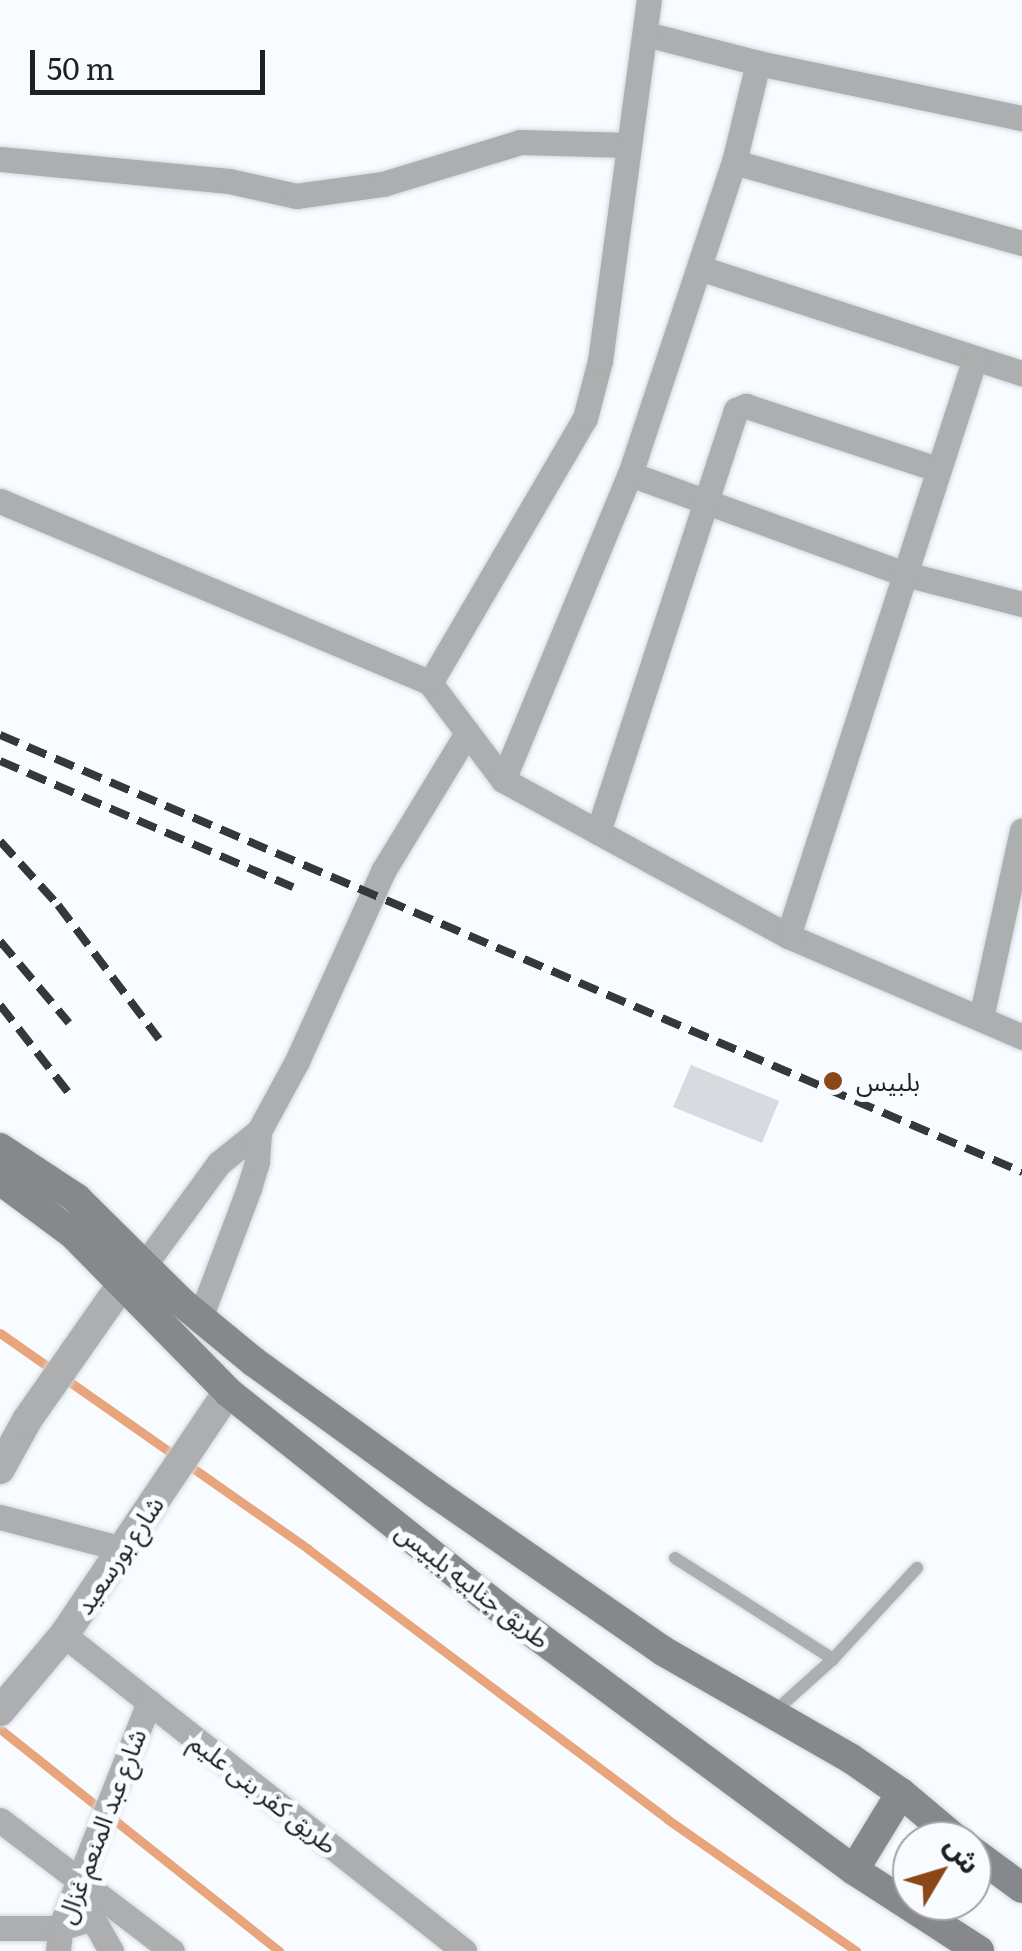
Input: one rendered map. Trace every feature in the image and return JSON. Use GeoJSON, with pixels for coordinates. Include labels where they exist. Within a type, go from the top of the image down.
{"type":"FeatureCollection","features":[{"type":"Feature","properties":{"kind":"main road","name":"طريق جنابيه بلبيس"},"geometry":{"type":"LineString","coordinates":[[0,1148],[76,1198],[200,1318],[254,1362],[610,1616],[902,1793],[935,1821]]}},
{"type":"Feature","properties":{"kind":"main road","name":"طريق جنابيه بلبيس"},"geometry":{"type":"LineString","coordinates":[[0,1180],[72,1233],[220,1404],[854,1870],[979,1951]]}},
{"type":"Feature","properties":{"kind":"main road"},"geometry":{"type":"LineString","coordinates":[[854,1870],[902,1793]]}},
{"type":"Feature","properties":{"kind":"main road"},"geometry":{"type":"LineString","coordinates":[[992,1866],[1022,1888]]}},
{"type":"Feature","properties":{"kind":"street"},"geometry":{"type":"LineString","coordinates":[[430,684],[584,418],[600,361],[649,0]]}},
{"type":"Feature","properties":{"kind":"street"},"geometry":{"type":"LineString","coordinates":[[646,34],[758,63],[1022,118]]}},
{"type":"Feature","properties":{"kind":"street"},"geometry":{"type":"LineString","coordinates":[[502,780],[630,474],[734,162],[758,63]]}},
{"type":"Feature","properties":{"kind":"street"},"geometry":{"type":"LineString","coordinates":[[0,158],[229,180],[296,196],[383,184],[520,142],[629,145]]}},
{"type":"Feature","properties":{"kind":"street"},"geometry":{"type":"LineString","coordinates":[[734,162],[1022,243]]}},
{"type":"Feature","properties":{"kind":"street"},"geometry":{"type":"LineString","coordinates":[[700,268],[974,361],[1022,373]]}},
{"type":"Feature","properties":{"kind":"street"},"geometry":{"type":"LineString","coordinates":[[788,936],[974,361]]}},
{"type":"Feature","properties":{"kind":"street"},"geometry":{"type":"LineString","coordinates":[[598,832],[705,502],[741,406],[939,470]]}},
{"type":"Feature","properties":{"kind":"street"},"geometry":{"type":"LineString","coordinates":[[630,474],[906,574],[1022,604]]}},
{"type":"Feature","properties":{"kind":"street"},"geometry":{"type":"LineString","coordinates":[[0,501],[430,684],[502,780],[788,936],[1022,1037]]}},
{"type":"Feature","properties":{"kind":"street"},"geometry":{"type":"LineString","coordinates":[[145,1264],[219,1163],[259,1131],[297,1061],[383,871],[467,733]]}},
{"type":"Feature","properties":{"kind":"street"},"geometry":{"type":"LineString","coordinates":[[981,1018],[1022,830]]}},
{"type":"Feature","properties":{"kind":"street"},"geometry":{"type":"LineString","coordinates":[[200,1318],[249,1188],[257,1162],[259,1131]]}},
{"type":"Feature","properties":{"kind":"street"},"geometry":{"type":"LineString","coordinates":[[0,1469],[27,1420],[121,1286]]}},
{"type":"Feature","properties":{"kind":"street","name":"شارع بورسعيد"},"geometry":{"type":"LineString","coordinates":[[0,1711],[64,1635],[220,1404]]}},
{"type":"Feature","properties":{"kind":"street"},"geometry":{"type":"LineString","coordinates":[[0,1517],[123,1550]]}},
{"type":"Feature","properties":{"kind":"street","name":"طريق كفر بنى عليم"},"geometry":{"type":"LineString","coordinates":[[64,1635],[464,1951]]}},
{"type":"Feature","properties":{"kind":"street","name":"شارع عبد المنعم غزال"},"geometry":{"type":"LineString","coordinates":[[59,1939],[149,1702]]}},
{"type":"Feature","properties":{"kind":"street"},"geometry":{"type":"LineString","coordinates":[[0,1820],[172,1951]]}},
{"type":"Feature","properties":{"kind":"street"},"geometry":{"type":"LineString","coordinates":[[78,1883],[111,1951]]}},
{"type":"Feature","properties":{"kind":"street"},"geometry":{"type":"LineString","coordinates":[[0,1928],[59,1939],[92,1918]]}},
{"type":"Feature","properties":{"kind":"lane"},"geometry":{"type":"LineString","coordinates":[[675,1558],[832,1660]]}},
{"type":"Feature","properties":{"kind":"lane"},"geometry":{"type":"LineString","coordinates":[[772,1714],[832,1660],[917,1568]]}},
{"type":"Feature","properties":{"kind":"building"},"geometry":{"type":"Polygon","coordinates":[[[691,1065],[779,1101],[762,1143],[673,1107],[691,1065]]]}},
{"type":"Feature","properties":{"kind":"waterway"},"geometry":{"type":"LineString","coordinates":[[0,1333],[308,1549],[667,1819],[856,1951]]}},
{"type":"Feature","properties":{"kind":"waterway"},"geometry":{"type":"LineString","coordinates":[[0,1729],[279,1951]]}},
{"type":"Feature","properties":{"kind":"railway"},"geometry":{"type":"LineString","coordinates":[[0,735],[1022,1172]]}},
{"type":"Feature","properties":{"kind":"railway"},"geometry":{"type":"LineString","coordinates":[[0,761],[293,887]]}},
{"type":"Feature","properties":{"kind":"railway"},"geometry":{"type":"LineString","coordinates":[[0,841],[58,905],[159,1039]]}},
{"type":"Feature","properties":{"kind":"railway"},"geometry":{"type":"LineString","coordinates":[[0,941],[69,1023]]}},
{"type":"Feature","properties":{"kind":"railway"},"geometry":{"type":"LineString","coordinates":[[0,1005],[68,1092]]}},
{"type":"Feature","properties":{"kind":"place","name":"بلبيس"},"geometry":{"type":"Point","coordinates":[833,1081]}}]}
